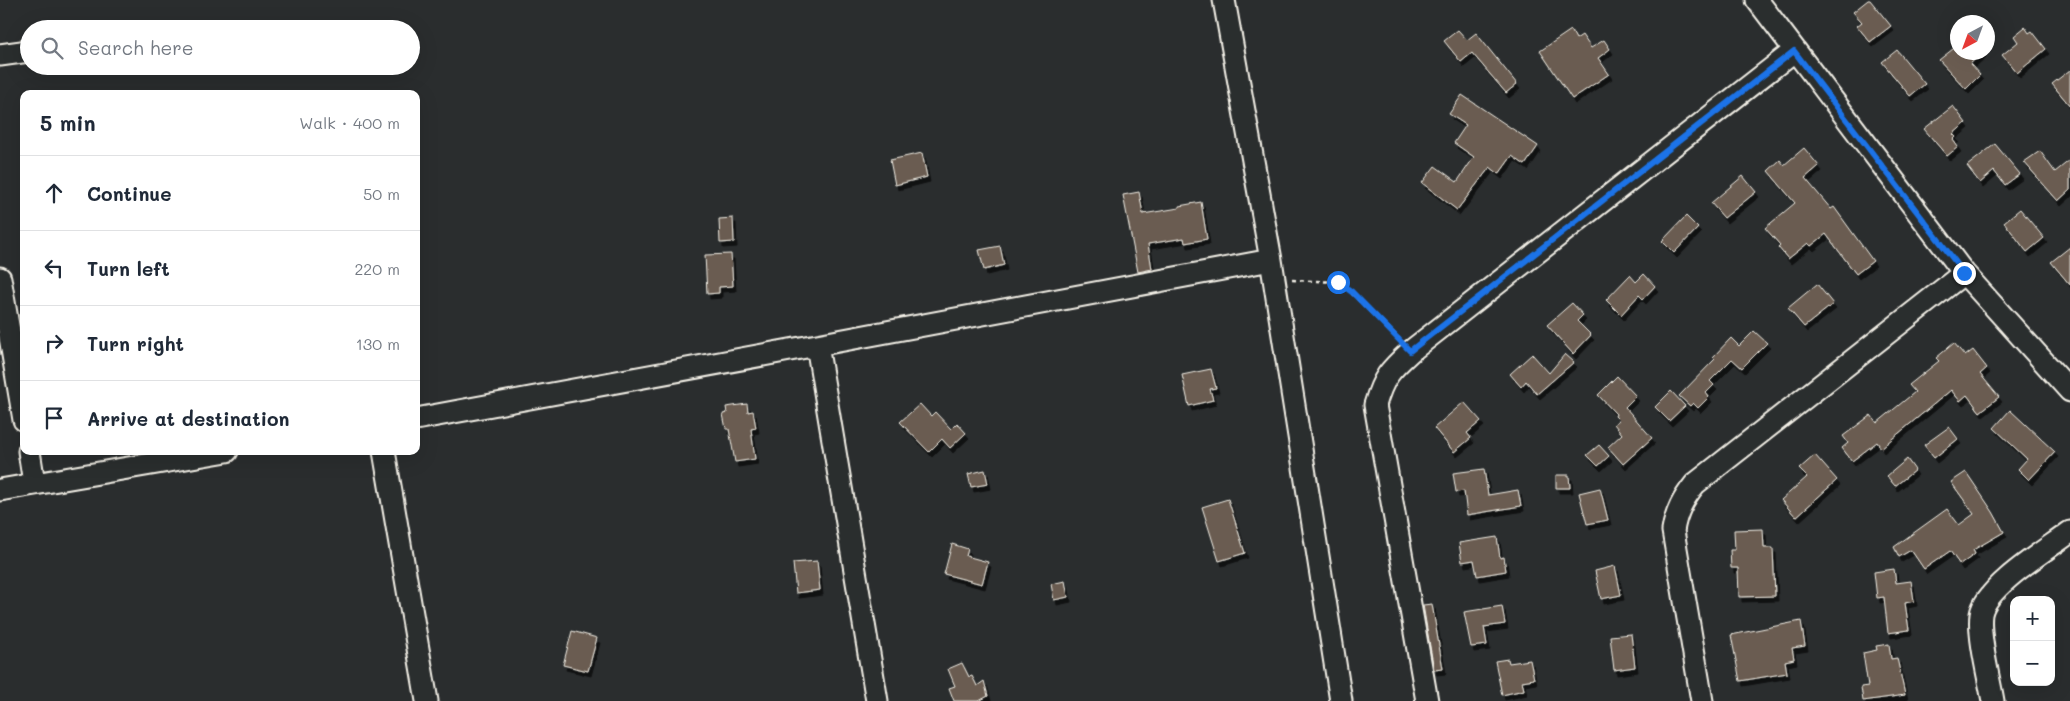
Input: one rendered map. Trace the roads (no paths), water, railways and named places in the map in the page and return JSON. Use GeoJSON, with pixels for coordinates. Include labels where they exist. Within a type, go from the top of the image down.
{"type":"FeatureCollection","features":[{"type":"Feature","properties":{"kind":"street"},"geometry":{"type":"LineString","coordinates":[[1224,0],[1273,269],[1341,701]]}},
{"type":"Feature","properties":{"kind":"street"},"geometry":{"type":"LineString","coordinates":[[1756,0],[1964,273],[2070,391]]}},
{"type":"Feature","properties":{"kind":"street"},"geometry":{"type":"LineString","coordinates":[[1427,701],[1376,405],[1381,385],[1392,368],[1410,351],[1794,51]]}},
{"type":"Feature","properties":{"kind":"street"},"geometry":{"type":"LineString","coordinates":[[0,56],[20,53]]}},
{"type":"Feature","properties":{"kind":"street"},"geometry":{"type":"LineString","coordinates":[[420,418],[817,345],[1273,269]]}},
{"type":"Feature","properties":{"kind":"street"},"geometry":{"type":"LineString","coordinates":[[1702,701],[1673,532],[1676,514],[1684,498],[1695,484],[1964,273]]}},
{"type":"Feature","properties":{"kind":"street"},"geometry":{"type":"LineString","coordinates":[[0,278],[20,396]]}},
{"type":"Feature","properties":{"kind":"street"},"geometry":{"type":"LineString","coordinates":[[817,345],[877,701]]}},
{"type":"Feature","properties":{"kind":"street"},"geometry":{"type":"LineString","coordinates":[[30,455],[34,483]]}},
{"type":"Feature","properties":{"kind":"street"},"geometry":{"type":"LineString","coordinates":[[0,490],[203,455]]}},
{"type":"Feature","properties":{"kind":"street"},"geometry":{"type":"LineString","coordinates":[[385,455],[427,701]]}},
{"type":"Feature","properties":{"kind":"street"},"geometry":{"type":"LineString","coordinates":[[1993,701],[1982,632],[1981,613],[1987,600],[1999,586],[2070,532]]}}]}
